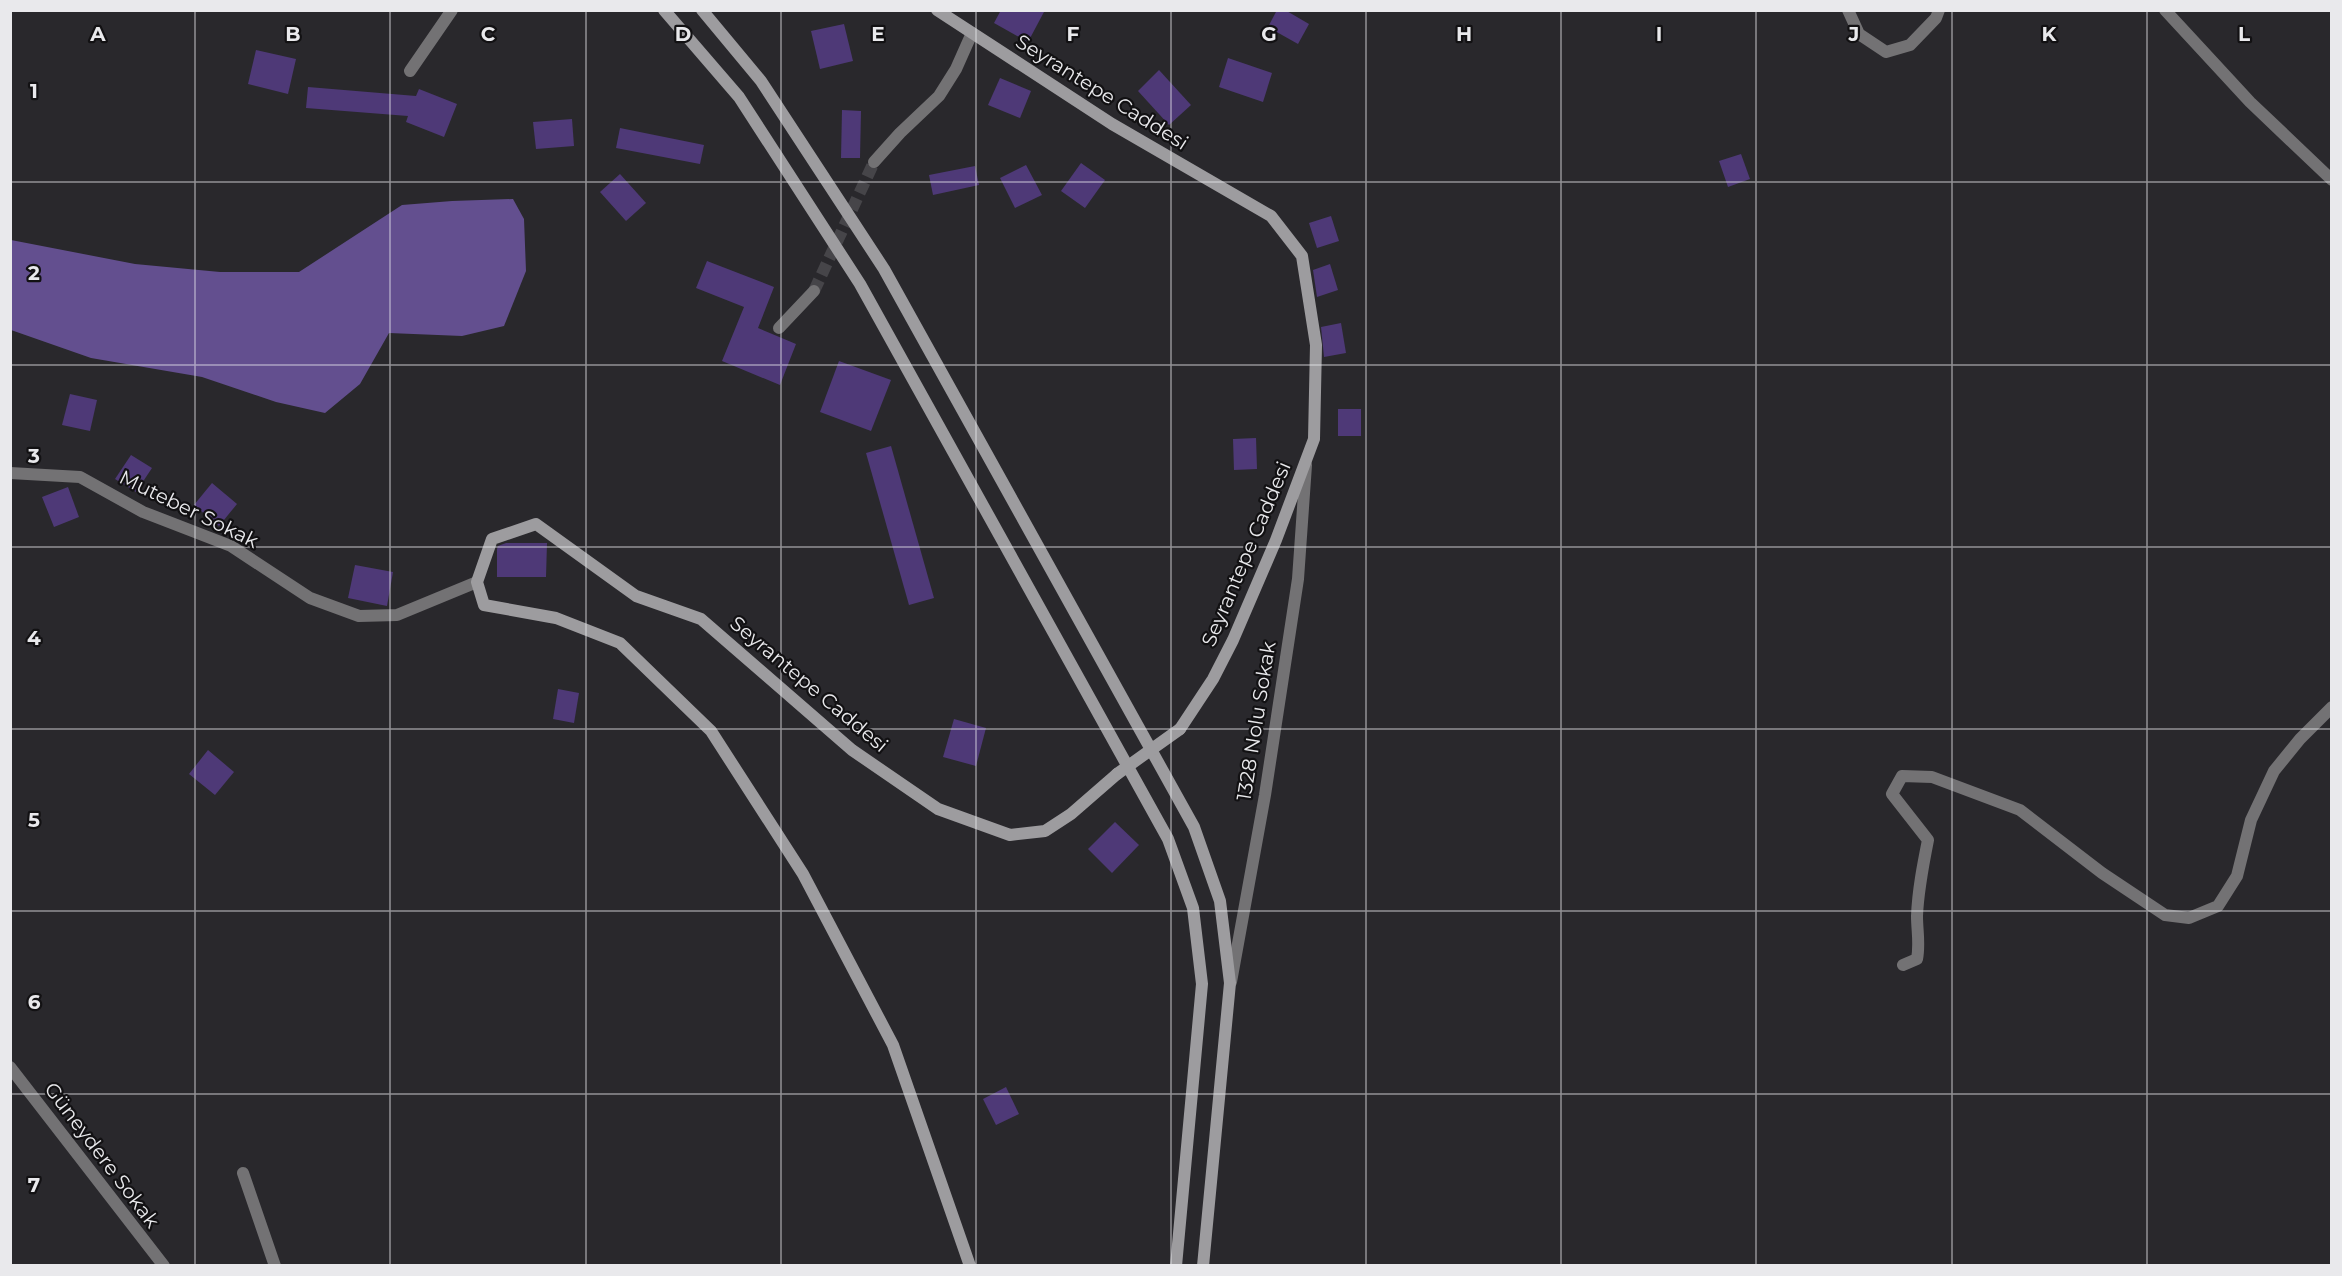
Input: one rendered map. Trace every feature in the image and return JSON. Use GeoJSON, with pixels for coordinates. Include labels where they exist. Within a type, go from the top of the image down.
{"type":"FeatureCollection","features":[{"type":"Feature","properties":{"kind":"main road"},"geometry":{"type":"LineString","coordinates":[[664,10],[739,97],[860,284],[1168,839],[1193,908],[1202,984],[1176,1266]]}},
{"type":"Feature","properties":{"kind":"main road"},"geometry":{"type":"LineString","coordinates":[[702,10],[762,81],[884,269],[1194,827],[1220,901],[1230,989],[1203,1266]]}},
{"type":"Feature","properties":{"kind":"main road","name":"Seyrantepe Caddesi"},"geometry":{"type":"LineString","coordinates":[[477,582],[492,539],[536,524],[636,596],[701,619],[852,750],[939,809],[1010,835],[1045,831],[1071,814],[1117,774],[1179,729],[1213,679],[1233,640],[1276,540],[1314,439],[1316,345],[1302,256],[1271,216],[1112,124],[937,10]]}},
{"type":"Feature","properties":{"kind":"main road"},"geometry":{"type":"LineString","coordinates":[[477,582],[484,606],[556,618],[620,643],[711,731],[803,874],[893,1045],[970,1266]]}},
{"type":"Feature","properties":{"kind":"street"},"geometry":{"type":"LineString","coordinates":[[410,71],[452,10]]}},
{"type":"Feature","properties":{"kind":"street"},"geometry":{"type":"LineString","coordinates":[[1848,10],[1859,34],[1886,52],[1910,45],[1936,18],[1939,10]]}},
{"type":"Feature","properties":{"kind":"street"},"geometry":{"type":"LineString","coordinates":[[2166,10],[2250,102],[2331,180]]}},
{"type":"Feature","properties":{"kind":"street"},"geometry":{"type":"LineString","coordinates":[[874,162],[900,133],[939,96],[956,69],[972,33]]}},
{"type":"Feature","properties":{"kind":"street"},"geometry":{"type":"LineString","coordinates":[[779,328],[814,291]]}},
{"type":"Feature","properties":{"kind":"street","name":"1328 Nolu Sokak"},"geometry":{"type":"LineString","coordinates":[[1230,989],[1265,795],[1296,590],[1307,458]]}},
{"type":"Feature","properties":{"kind":"street","name":"Muteber Sokak"},"geometry":{"type":"LineString","coordinates":[[10,473],[80,477],[144,512],[231,546],[310,598],[359,616],[398,615],[477,582]]}},
{"type":"Feature","properties":{"kind":"street"},"geometry":{"type":"LineString","coordinates":[[1903,965],[1917,958],[1919,948],[1918,906],[1928,840],[1892,794],[1902,776],[1932,777],[2020,810],[2102,873],[2165,915],[2189,918],[2218,906],[2236,876],[2251,820],[2274,771],[2300,739],[2331,707]]}},
{"type":"Feature","properties":{"kind":"street","name":"Güneydere Sokak"},"geometry":{"type":"LineString","coordinates":[[10,1067],[164,1266]]}},
{"type":"Feature","properties":{"kind":"street"},"geometry":{"type":"LineString","coordinates":[[243,1173],[276,1266]]}},
{"type":"Feature","properties":{"kind":"shaded area"},"geometry":{"type":"Polygon","coordinates":[[[513,199],[524,219],[526,271],[504,326],[462,336],[389,333],[360,384],[325,413],[276,402],[202,377],[91,358],[11,330],[11,240],[135,264],[220,272],[299,272],[402,205],[513,199]]]}},
{"type":"Feature","properties":{"kind":"building"},"geometry":{"type":"Polygon","coordinates":[[[1001,10],[1045,10],[1028,42],[994,23],[1001,10]]]}},
{"type":"Feature","properties":{"kind":"building"},"geometry":{"type":"Polygon","coordinates":[[[1277,10],[1285,10],[1309,24],[1298,44],[1268,27],[1277,10]]]}},
{"type":"Feature","properties":{"kind":"building"},"geometry":{"type":"Polygon","coordinates":[[[844,24],[853,61],[820,69],[811,31],[844,24]]]}},
{"type":"Feature","properties":{"kind":"building"},"geometry":{"type":"Polygon","coordinates":[[[256,50],[296,59],[288,94],[248,84],[256,50]]]}},
{"type":"Feature","properties":{"kind":"building"},"geometry":{"type":"Polygon","coordinates":[[[1228,58],[1272,73],[1263,102],[1219,87],[1228,58]]]}},
{"type":"Feature","properties":{"kind":"building"},"geometry":{"type":"Polygon","coordinates":[[[1159,70],[1191,105],[1169,125],[1138,91],[1159,70]]]}},
{"type":"Feature","properties":{"kind":"building"},"geometry":{"type":"Polygon","coordinates":[[[1000,78],[1031,91],[1020,118],[988,105],[1000,78]]]}},
{"type":"Feature","properties":{"kind":"building"},"geometry":{"type":"Polygon","coordinates":[[[308,87],[416,96],[419,89],[457,104],[444,137],[406,122],[408,116],[306,108],[308,87]]]}},
{"type":"Feature","properties":{"kind":"building"},"geometry":{"type":"Polygon","coordinates":[[[842,110],[861,111],[860,158],[841,158],[842,110]]]}},
{"type":"Feature","properties":{"kind":"building"},"geometry":{"type":"Polygon","coordinates":[[[572,119],[574,146],[536,149],[533,122],[572,119]]]}},
{"type":"Feature","properties":{"kind":"building"},"geometry":{"type":"Polygon","coordinates":[[[620,128],[704,145],[700,164],[616,148],[620,128]]]}},
{"type":"Feature","properties":{"kind":"building"},"geometry":{"type":"Polygon","coordinates":[[[1741,154],[1750,179],[1728,187],[1719,161],[1741,154]]]}},
{"type":"Feature","properties":{"kind":"building"},"geometry":{"type":"Polygon","coordinates":[[[1081,163],[1105,180],[1085,208],[1061,191],[1081,163]]]}},
{"type":"Feature","properties":{"kind":"building"},"geometry":{"type":"Polygon","coordinates":[[[1026,165],[1042,195],[1015,208],[1000,178],[1026,165]]]}},
{"type":"Feature","properties":{"kind":"building"},"geometry":{"type":"Polygon","coordinates":[[[975,166],[979,185],[933,195],[929,175],[975,166]]]}},
{"type":"Feature","properties":{"kind":"building"},"geometry":{"type":"Polygon","coordinates":[[[620,174],[646,203],[626,221],[600,192],[620,174]]]}},
{"type":"Feature","properties":{"kind":"building"},"geometry":{"type":"Polygon","coordinates":[[[1331,216],[1339,241],[1317,248],[1309,223],[1331,216]]]}},
{"type":"Feature","properties":{"kind":"building"},"geometry":{"type":"Polygon","coordinates":[[[707,261],[774,287],[758,328],[796,344],[780,385],[722,361],[744,307],[696,288],[707,261]]]}},
{"type":"Feature","properties":{"kind":"building"},"geometry":{"type":"Polygon","coordinates":[[[1330,264],[1338,290],[1317,297],[1313,270],[1330,264]]]}},
{"type":"Feature","properties":{"kind":"building"},"geometry":{"type":"Polygon","coordinates":[[[1341,323],[1346,353],[1324,357],[1321,327],[1341,323]]]}},
{"type":"Feature","properties":{"kind":"building"},"geometry":{"type":"Polygon","coordinates":[[[839,361],[891,380],[871,431],[820,412],[839,361]]]}},
{"type":"Feature","properties":{"kind":"building"},"geometry":{"type":"Polygon","coordinates":[[[70,394],[97,400],[90,431],[62,425],[70,394]]]}},
{"type":"Feature","properties":{"kind":"building"},"geometry":{"type":"Polygon","coordinates":[[[1338,409],[1361,409],[1361,436],[1338,436],[1338,409]]]}},
{"type":"Feature","properties":{"kind":"building"},"geometry":{"type":"Polygon","coordinates":[[[1256,438],[1257,469],[1234,470],[1233,439],[1256,438]]]}},
{"type":"Feature","properties":{"kind":"building"},"geometry":{"type":"Polygon","coordinates":[[[891,446],[934,598],[909,605],[866,453],[891,446]]]}},
{"type":"Feature","properties":{"kind":"building"},"geometry":{"type":"Polygon","coordinates":[[[131,455],[152,468],[136,492],[115,479],[131,455]]]}},
{"type":"Feature","properties":{"kind":"building"},"geometry":{"type":"Polygon","coordinates":[[[212,483],[237,504],[219,526],[194,505],[212,483]]]}},
{"type":"Feature","properties":{"kind":"building"},"geometry":{"type":"Polygon","coordinates":[[[68,487],[79,517],[54,527],[42,497],[68,487]]]}},
{"type":"Feature","properties":{"kind":"building"},"geometry":{"type":"Polygon","coordinates":[[[506,543],[547,543],[546,577],[497,577],[497,549],[498,546],[506,543]]]}},
{"type":"Feature","properties":{"kind":"building"},"geometry":{"type":"Polygon","coordinates":[[[355,565],[393,572],[387,606],[348,598],[355,565]]]}},
{"type":"Feature","properties":{"kind":"building"},"geometry":{"type":"Polygon","coordinates":[[[558,689],[579,693],[574,723],[553,719],[558,689]]]}},
{"type":"Feature","properties":{"kind":"building"},"geometry":{"type":"Polygon","coordinates":[[[954,719],[986,728],[976,766],[943,757],[954,719]]]}},
{"type":"Feature","properties":{"kind":"building"},"geometry":{"type":"Polygon","coordinates":[[[208,750],[234,772],[215,795],[189,774],[208,750]]]}},
{"type":"Feature","properties":{"kind":"building"},"geometry":{"type":"Polygon","coordinates":[[[1115,822],[1139,845],[1112,873],[1088,849],[1115,822]]]}},
{"type":"Feature","properties":{"kind":"building"},"geometry":{"type":"Polygon","coordinates":[[[1006,1087],[1019,1114],[996,1125],[983,1099],[1006,1087]]]}},
{"type":"Feature","properties":{"kind":"tunnel"},"geometry":{"type":"LineString","coordinates":[[814,291],[874,162]]}}]}
